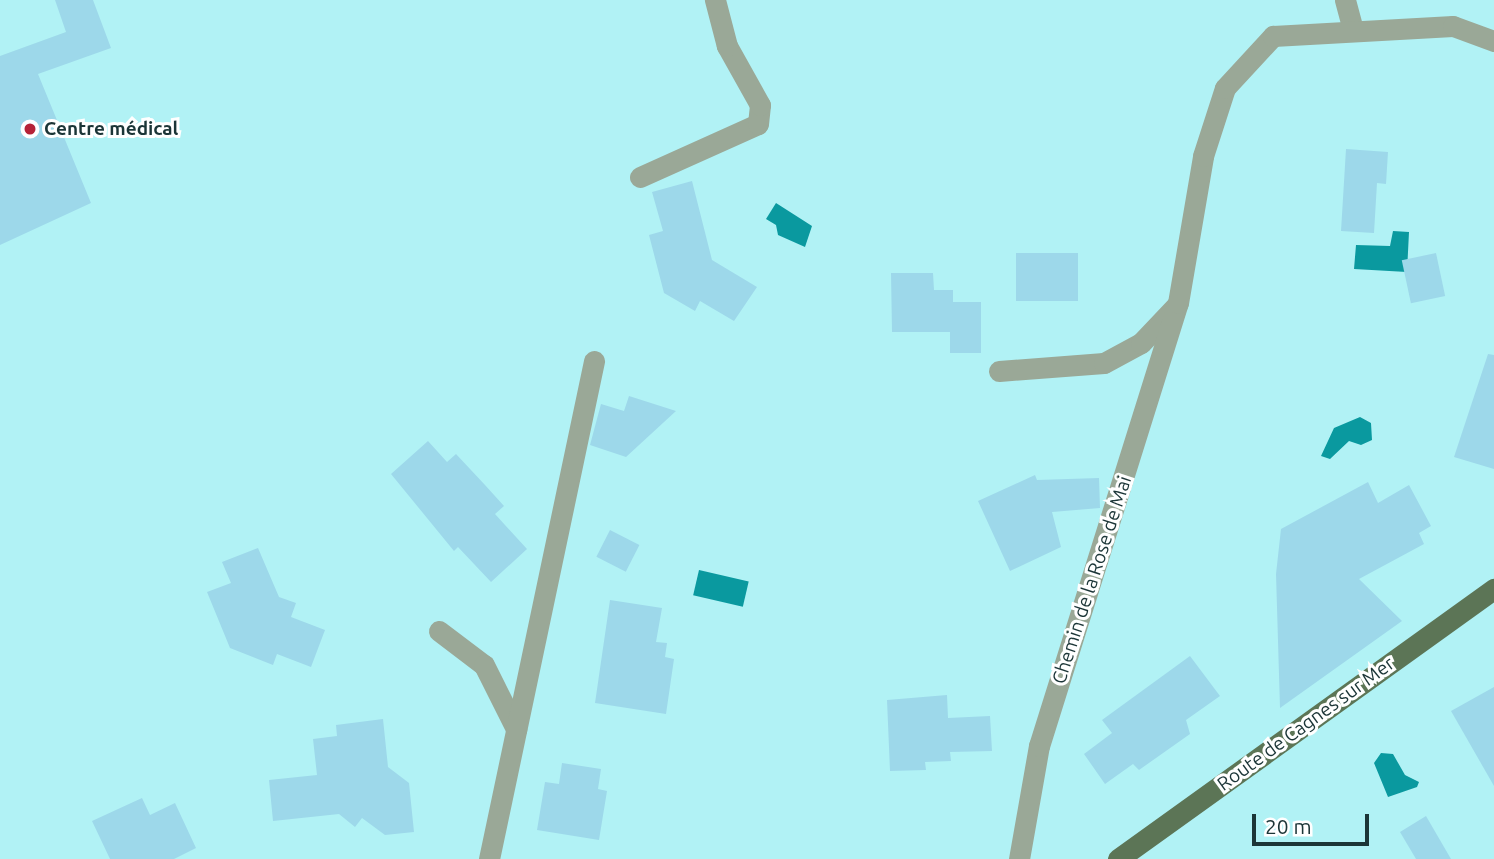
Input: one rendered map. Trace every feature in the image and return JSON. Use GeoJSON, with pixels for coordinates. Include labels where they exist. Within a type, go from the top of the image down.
{"type":"FeatureCollection","features":[{"type":"Feature","properties":{"kind":"main road","name":"Route de Cagnes sur Mer"},"geometry":{"type":"LineString","coordinates":[[1118,859],[1494,589]]}},
{"type":"Feature","properties":{"kind":"street"},"geometry":{"type":"LineString","coordinates":[[640,177],[758,124],[760,105],[727,46],[715,0]]}},
{"type":"Feature","properties":{"kind":"street"},"geometry":{"type":"LineString","coordinates":[[1345,0],[1353,30]]}},
{"type":"Feature","properties":{"kind":"street","name":"Chemin de la Rose de Mai"},"geometry":{"type":"LineString","coordinates":[[1019,859],[1039,746],[1178,303],[1203,156],[1225,88],[1273,36],[1453,26],[1494,41]]}},
{"type":"Feature","properties":{"kind":"street"},"geometry":{"type":"LineString","coordinates":[[999,371],[1104,363],[1142,343],[1178,303]]}},
{"type":"Feature","properties":{"kind":"street"},"geometry":{"type":"LineString","coordinates":[[489,859],[594,361]]}},
{"type":"Feature","properties":{"kind":"street"},"geometry":{"type":"LineString","coordinates":[[439,631],[485,664],[516,729]]}},
{"type":"Feature","properties":{"kind":"water"},"geometry":{"type":"Polygon","coordinates":[[[776,203],[812,226],[805,247],[778,235],[776,225],[766,219],[776,203]]]}},
{"type":"Feature","properties":{"kind":"water"},"geometry":{"type":"Polygon","coordinates":[[[1393,231],[1409,232],[1407,272],[1354,269],[1356,245],[1390,246],[1393,231]]]}},
{"type":"Feature","properties":{"kind":"water"},"geometry":{"type":"Polygon","coordinates":[[[1360,417],[1371,423],[1372,440],[1361,445],[1349,441],[1330,459],[1321,456],[1334,428],[1360,417]]]}},
{"type":"Feature","properties":{"kind":"water"},"geometry":{"type":"Polygon","coordinates":[[[699,570],[749,581],[743,607],[693,595],[699,570]]]}},
{"type":"Feature","properties":{"kind":"water"},"geometry":{"type":"Polygon","coordinates":[[[1381,753],[1393,754],[1405,775],[1419,782],[1417,787],[1388,797],[1374,763],[1381,753]]]}},
{"type":"Feature","properties":{"kind":"building","name":"Centre médical"},"geometry":{"type":"Polygon","coordinates":[[[55,0],[93,0],[111,48],[38,74],[91,203],[0,245],[0,56],[66,32],[55,0]]]}},
{"type":"Feature","properties":{"kind":"building"},"geometry":{"type":"Polygon","coordinates":[[[1346,149],[1388,152],[1386,184],[1377,183],[1374,233],[1341,231],[1346,149]]]}},
{"type":"Feature","properties":{"kind":"building"},"geometry":{"type":"Polygon","coordinates":[[[692,181],[712,260],[757,287],[734,321],[700,301],[695,311],[664,293],[649,235],[663,231],[652,192],[692,181]]]}},
{"type":"Feature","properties":{"kind":"building"},"geometry":{"type":"Polygon","coordinates":[[[1016,253],[1078,253],[1078,301],[1016,301],[1016,253]]]}},
{"type":"Feature","properties":{"kind":"building"},"geometry":{"type":"Polygon","coordinates":[[[1436,253],[1445,296],[1411,303],[1402,260],[1436,253]]]}},
{"type":"Feature","properties":{"kind":"building"},"geometry":{"type":"Polygon","coordinates":[[[891,273],[933,273],[934,290],[953,290],[953,302],[981,302],[981,353],[950,353],[950,332],[892,332],[891,273]]]}},
{"type":"Feature","properties":{"kind":"building"},"geometry":{"type":"Polygon","coordinates":[[[1488,354],[1494,355],[1494,469],[1454,457],[1488,354]]]}},
{"type":"Feature","properties":{"kind":"building"},"geometry":{"type":"Polygon","coordinates":[[[629,396],[676,411],[626,457],[590,445],[601,404],[624,411],[629,396]]]}},
{"type":"Feature","properties":{"kind":"building"},"geometry":{"type":"Polygon","coordinates":[[[428,441],[447,462],[456,454],[485,485],[504,506],[495,514],[527,549],[491,582],[458,547],[454,551],[391,474],[428,441]]]}},
{"type":"Feature","properties":{"kind":"building"},"geometry":{"type":"Polygon","coordinates":[[[1035,475],[1037,480],[1099,478],[1100,508],[1052,512],[1061,547],[1010,571],[978,501],[1035,475]]]}},
{"type":"Feature","properties":{"kind":"building"},"geometry":{"type":"Polygon","coordinates":[[[1368,482],[1378,503],[1409,485],[1431,526],[1419,533],[1424,544],[1359,579],[1402,621],[1280,708],[1276,574],[1281,529],[1368,482]]]}},
{"type":"Feature","properties":{"kind":"building"},"geometry":{"type":"Polygon","coordinates":[[[610,530],[639,545],[626,572],[596,557],[610,530]]]}},
{"type":"Feature","properties":{"kind":"building"},"geometry":{"type":"Polygon","coordinates":[[[258,548],[279,597],[296,603],[291,617],[325,630],[311,667],[277,654],[273,665],[230,648],[207,592],[231,583],[222,562],[258,548]]]}},
{"type":"Feature","properties":{"kind":"building"},"geometry":{"type":"Polygon","coordinates":[[[610,600],[662,608],[656,642],[667,643],[665,657],[674,659],[666,714],[595,703],[610,600]]]}},
{"type":"Feature","properties":{"kind":"building"},"geometry":{"type":"Polygon","coordinates":[[[1190,656],[1220,696],[1186,720],[1190,734],[1139,770],[1133,764],[1105,784],[1084,754],[1112,733],[1102,720],[1190,656]]]}},
{"type":"Feature","properties":{"kind":"building"},"geometry":{"type":"Polygon","coordinates":[[[1494,687],[1494,786],[1451,711],[1494,687]]]}},
{"type":"Feature","properties":{"kind":"building"},"geometry":{"type":"Polygon","coordinates":[[[947,695],[948,718],[990,716],[992,751],[950,752],[951,761],[925,762],[926,770],[890,771],[887,700],[947,695]]]}},
{"type":"Feature","properties":{"kind":"building"},"geometry":{"type":"Polygon","coordinates":[[[383,719],[388,767],[409,783],[414,832],[385,835],[362,818],[355,827],[339,814],[273,821],[269,780],[317,775],[313,739],[337,736],[336,725],[383,719]]]}},
{"type":"Feature","properties":{"kind":"building"},"geometry":{"type":"Polygon","coordinates":[[[562,763],[601,769],[598,789],[607,791],[599,840],[537,830],[545,782],[559,784],[562,763]]]}},
{"type":"Feature","properties":{"kind":"building"},"geometry":{"type":"Polygon","coordinates":[[[142,798],[150,815],[175,803],[196,848],[174,859],[110,859],[92,821],[142,798]]]}},
{"type":"Feature","properties":{"kind":"building"},"geometry":{"type":"Polygon","coordinates":[[[1426,816],[1451,859],[1416,859],[1400,832],[1426,816]]]}},
{"type":"Feature","properties":{"kind":"place","name":"Centre médical"},"geometry":{"type":"Point","coordinates":[30,129]}}]}
